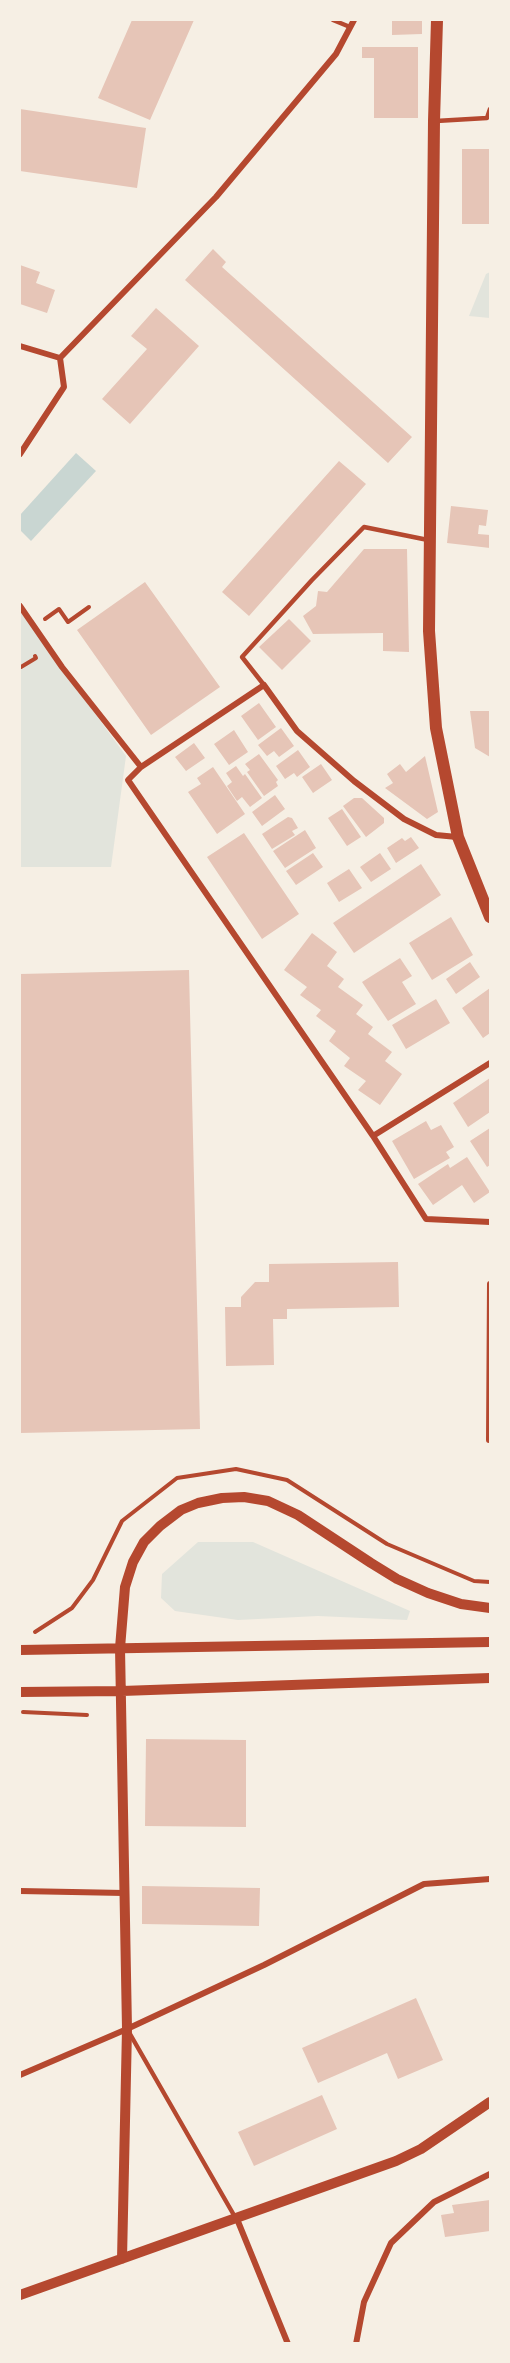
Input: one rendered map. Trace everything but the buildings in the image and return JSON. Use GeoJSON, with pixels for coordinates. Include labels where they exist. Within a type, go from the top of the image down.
{"type":"FeatureCollection","features":[{"type":"Feature","properties":{"kind":"main road"},"geometry":{"type":"LineString","coordinates":[[436,20],[429,631],[436,728],[458,837],[490,917]]}},
{"type":"Feature","properties":{"kind":"street"},"geometry":{"type":"LineString","coordinates":[[60,358],[216,197],[336,54],[354,20]]}},
{"type":"Feature","properties":{"kind":"street"},"geometry":{"type":"LineString","coordinates":[[20,346],[60,358]]}},
{"type":"Feature","properties":{"kind":"street"},"geometry":{"type":"LineString","coordinates":[[20,454],[64,387],[60,358]]}},
{"type":"Feature","properties":{"kind":"street"},"geometry":{"type":"LineString","coordinates":[[20,606],[62,667],[141,767]]}},
{"type":"Feature","properties":{"kind":"street"},"geometry":{"type":"LineString","coordinates":[[458,837],[436,835],[404,819],[362,788],[297,731],[264,685],[141,767],[128,780],[373,1136],[426,1219],[490,1222]]}},
{"type":"Feature","properties":{"kind":"street"},"geometry":{"type":"LineString","coordinates":[[373,1136],[490,1063]]}},
{"type":"Feature","properties":{"kind":"street"},"geometry":{"type":"LineString","coordinates":[[490,1284],[490,1440]]}},
{"type":"Feature","properties":{"kind":"street"},"geometry":{"type":"LineString","coordinates":[[122,2259],[127,2029],[120,1648],[125,1587],[133,1562],[144,1542],[160,1526],[182,1510],[198,1503],[222,1498],[244,1497],[268,1501],[298,1515],[397,1579],[461,1604],[490,1608]]}},
{"type":"Feature","properties":{"kind":"street"},"geometry":{"type":"LineString","coordinates":[[20,1650],[490,1642]]}},
{"type":"Feature","properties":{"kind":"street"},"geometry":{"type":"LineString","coordinates":[[20,1692],[122,1691],[490,1678]]}},
{"type":"Feature","properties":{"kind":"street"},"geometry":{"type":"LineString","coordinates":[[20,2075],[127,2029],[264,1965],[424,1884],[490,1879]]}},
{"type":"Feature","properties":{"kind":"street"},"geometry":{"type":"LineString","coordinates":[[20,1891],[124,1893]]}},
{"type":"Feature","properties":{"kind":"street"},"geometry":{"type":"LineString","coordinates":[[20,2295],[396,2162],[421,2149],[490,2102]]}},
{"type":"Feature","properties":{"kind":"street"},"geometry":{"type":"LineString","coordinates":[[356,2343],[364,2302],[391,2243],[434,2202],[490,2174]]}},
{"type":"Feature","properties":{"kind":"street"},"geometry":{"type":"LineString","coordinates":[[237,2219],[288,2343]]}},
{"type":"Feature","properties":{"kind":"lane"},"geometry":{"type":"LineString","coordinates":[[333,20],[350,27]]}},
{"type":"Feature","properties":{"kind":"lane"},"geometry":{"type":"LineString","coordinates":[[434,122],[487,118],[490,109]]}},
{"type":"Feature","properties":{"kind":"lane"},"geometry":{"type":"LineString","coordinates":[[264,685],[242,657],[364,527],[430,540]]}},
{"type":"Feature","properties":{"kind":"lane"},"geometry":{"type":"LineString","coordinates":[[127,2029],[237,2219]]}},
{"type":"Feature","properties":{"kind":"path"},"geometry":{"type":"LineString","coordinates":[[59,609],[68,622],[89,607]]}},
{"type":"Feature","properties":{"kind":"path"},"geometry":{"type":"LineString","coordinates":[[21,667],[36,658],[31,651]]}},
{"type":"Feature","properties":{"kind":"path"},"geometry":{"type":"LineString","coordinates":[[35,1632],[72,1608],[93,1580],[122,1521],[177,1478],[236,1469],[287,1480],[387,1544],[474,1581],[490,1582]]}},
{"type":"Feature","properties":{"kind":"path"},"geometry":{"type":"LineString","coordinates":[[20,1712],[87,1714]]}},
{"type":"Feature","properties":{"kind":"shaded area"},"geometry":{"type":"Polygon","coordinates":[[[490,272],[490,318],[469,316],[486,274],[490,272]]]}},
{"type":"Feature","properties":{"kind":"shaded area"},"geometry":{"type":"Polygon","coordinates":[[[76,453],[96,471],[31,541],[20,530],[20,515],[76,453]]]}},
{"type":"Feature","properties":{"kind":"shaded area"},"geometry":{"type":"Polygon","coordinates":[[[20,611],[126,756],[111,867],[20,867],[20,611]]]}},
{"type":"Feature","properties":{"kind":"shaded area"},"geometry":{"type":"Polygon","coordinates":[[[198,1542],[253,1542],[410,1611],[407,1620],[318,1616],[238,1620],[175,1611],[161,1598],[162,1574],[198,1542]]]}}]}
